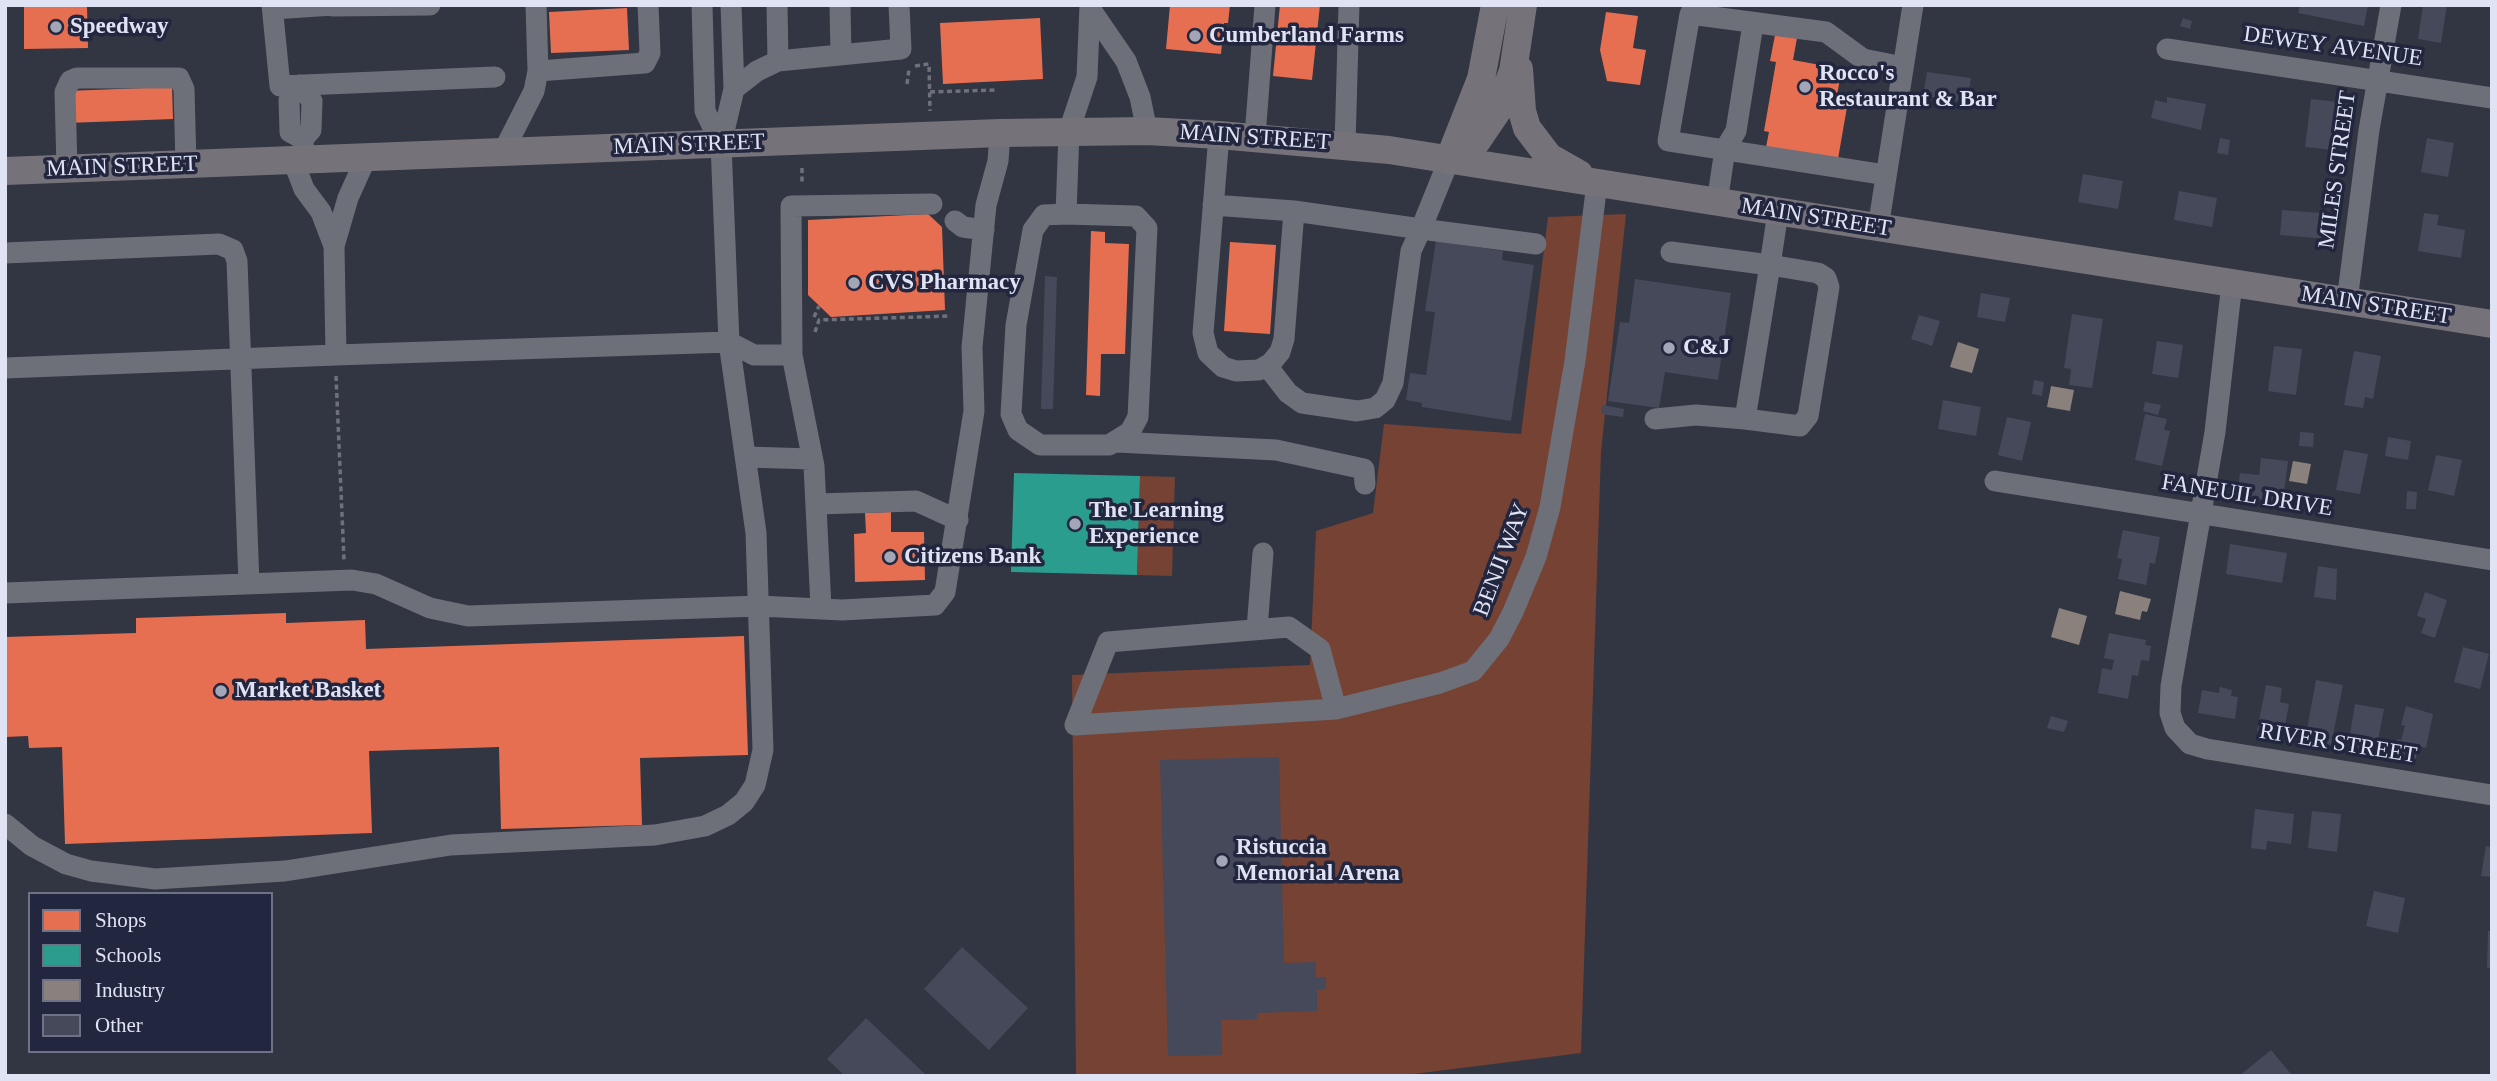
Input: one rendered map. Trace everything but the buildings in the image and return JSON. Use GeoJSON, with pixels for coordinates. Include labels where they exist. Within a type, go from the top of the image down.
{"type":"FeatureCollection","features":[{"type":"Feature","properties":{"kind":"main road"},"geometry":{"type":"LineString","coordinates":[[1449,160],[1480,79],[1495,5]]}},
{"type":"Feature","properties":{"kind":"main road"},"geometry":{"type":"LineString","coordinates":[[1523,5],[1519,88],[1527,128],[1549,157],[1597,183]]}},
{"type":"Feature","properties":{"kind":"main road"},"geometry":{"type":"LineString","coordinates":[[1449,160],[1477,141],[1489,127],[1506,93],[1520,42]]}},
{"type":"Feature","properties":{"kind":"main road","name":"MAIN STREET"},"geometry":{"type":"LineString","coordinates":[[5,171],[186,164],[300,153],[366,158],[1069,131],[1147,131],[1255,137],[1345,145],[1449,160],[2492,324]]}},
{"type":"Feature","properties":{"kind":"street"},"geometry":{"type":"LineString","coordinates":[[430,5],[273,7],[280,86],[495,77]]}},
{"type":"Feature","properties":{"kind":"street"},"geometry":{"type":"LineString","coordinates":[[503,152],[534,92],[538,71],[536,5]]}},
{"type":"Feature","properties":{"kind":"street"},"geometry":{"type":"LineString","coordinates":[[538,71],[645,62],[650,53],[648,5]]}},
{"type":"Feature","properties":{"kind":"street"},"geometry":{"type":"LineString","coordinates":[[702,5],[705,111],[721,144]]}},
{"type":"Feature","properties":{"kind":"street"},"geometry":{"type":"LineString","coordinates":[[5,824],[32,846],[66,864],[91,872],[155,879],[285,870],[451,845],[644,836],[705,826],[740,806],[755,785],[762,765],[756,533],[729,342],[721,144],[734,89],[731,5]]}},
{"type":"Feature","properties":{"kind":"street"},"geometry":{"type":"LineString","coordinates":[[777,5],[778,61]]}},
{"type":"Feature","properties":{"kind":"street"},"geometry":{"type":"LineString","coordinates":[[839,5],[841,55]]}},
{"type":"Feature","properties":{"kind":"street"},"geometry":{"type":"LineString","coordinates":[[734,89],[757,71],[778,61],[901,49],[900,5]]}},
{"type":"Feature","properties":{"kind":"street"},"geometry":{"type":"LineString","coordinates":[[1255,137],[1265,5]]}},
{"type":"Feature","properties":{"kind":"street"},"geometry":{"type":"LineString","coordinates":[[1345,145],[1349,5]]}},
{"type":"Feature","properties":{"kind":"street"},"geometry":{"type":"LineString","coordinates":[[1878,228],[1913,5]]}},
{"type":"Feature","properties":{"kind":"street","name":"MILES STREET"},"geometry":{"type":"LineString","coordinates":[[2347,301],[2377,80],[2391,5]]}},
{"type":"Feature","properties":{"kind":"street"},"geometry":{"type":"LineString","coordinates":[[1066,214],[1069,131],[1087,77],[1090,8]]}},
{"type":"Feature","properties":{"kind":"street"},"geometry":{"type":"LineString","coordinates":[[1090,8],[1126,61],[1135,81],[1147,131]]}},
{"type":"Feature","properties":{"kind":"street"},"geometry":{"type":"LineString","coordinates":[[1886,175],[1668,141],[1690,14],[1826,32],[1863,59],[1903,67]]}},
{"type":"Feature","properties":{"kind":"street"},"geometry":{"type":"LineString","coordinates":[[1717,203],[1726,149],[1736,131],[1753,24]]}},
{"type":"Feature","properties":{"kind":"street","name":"DEWEY AVENUE"},"geometry":{"type":"LineString","coordinates":[[2167,49],[2492,98]]}},
{"type":"Feature","properties":{"kind":"street"},"geometry":{"type":"LineString","coordinates":[[67,169],[65,92],[70,81],[77,78],[179,78],[184,89],[186,164]]}},
{"type":"Feature","properties":{"kind":"street"},"geometry":{"type":"LineString","coordinates":[[299,85],[312,101],[311,130],[300,153],[304,189],[321,212],[334,246]]}},
{"type":"Feature","properties":{"kind":"street"},"geometry":{"type":"LineString","coordinates":[[5,593],[364,581],[430,608],[468,615],[759,606],[842,610],[935,606],[944,596],[974,411],[972,347],[986,200],[998,161],[1000,133]]}},
{"type":"Feature","properties":{"kind":"street"},"geometry":{"type":"LineString","coordinates":[[1219,135],[1203,333],[1205,347],[1217,364],[1229,370],[1252,372],[1267,366],[1283,346],[1294,211]]}},
{"type":"Feature","properties":{"kind":"street"},"geometry":{"type":"LineString","coordinates":[[336,364],[334,246],[348,198],[366,158]]}},
{"type":"Feature","properties":{"kind":"street"},"geometry":{"type":"LineString","coordinates":[[1267,366],[1287,393],[1302,403],[1363,411],[1380,404],[1393,383],[1411,251],[1449,160]]}},
{"type":"Feature","properties":{"kind":"street","name":"BENJI WAY"},"geometry":{"type":"LineString","coordinates":[[1257,629],[1108,642],[1075,725],[1336,709],[1440,684],[1474,671],[1499,639],[1513,612],[1543,534],[1557,480],[1597,183]]}},
{"type":"Feature","properties":{"kind":"street"},"geometry":{"type":"LineString","coordinates":[[821,607],[817,504],[812,459],[792,355],[797,200],[932,204]]}},
{"type":"Feature","properties":{"kind":"street"},"geometry":{"type":"LineString","coordinates":[[1213,205],[1294,211],[1536,244]]}},
{"type":"Feature","properties":{"kind":"street"},"geometry":{"type":"LineString","coordinates":[[1745,419],[1779,212]]}},
{"type":"Feature","properties":{"kind":"street"},"geometry":{"type":"LineString","coordinates":[[1116,442],[1135,425],[1139,409],[1147,228],[1136,216],[1044,215],[1033,230],[1016,325],[1011,414],[1018,430],[1040,445],[1100,446],[1116,442],[1276,450],[1364,469],[1365,484]]}},
{"type":"Feature","properties":{"kind":"street"},"geometry":{"type":"LineString","coordinates":[[955,221],[968,229],[984,230]]}},
{"type":"Feature","properties":{"kind":"street"},"geometry":{"type":"LineString","coordinates":[[5,253],[227,246],[236,253],[249,584]]}},
{"type":"Feature","properties":{"kind":"street"},"geometry":{"type":"LineString","coordinates":[[1655,419],[1696,415],[1796,427],[1807,419],[1829,288],[1826,278],[1821,274],[1671,252]]}},
{"type":"Feature","properties":{"kind":"street"},"geometry":{"type":"LineString","coordinates":[[2201,516],[2215,432],[2232,283]]}},
{"type":"Feature","properties":{"kind":"street"},"geometry":{"type":"LineString","coordinates":[[5,368],[241,358],[336,364],[729,342],[754,355],[792,355]]}},
{"type":"Feature","properties":{"kind":"street"},"geometry":{"type":"LineString","coordinates":[[746,457],[812,459]]}},
{"type":"Feature","properties":{"kind":"street","name":"FANEUIL DRIVE"},"geometry":{"type":"LineString","coordinates":[[1995,481],[2201,516],[2492,560]]}},
{"type":"Feature","properties":{"kind":"street"},"geometry":{"type":"LineString","coordinates":[[817,504],[916,501],[958,520]]}},
{"type":"Feature","properties":{"kind":"street","name":"RIVER STREET"},"geometry":{"type":"LineString","coordinates":[[2201,516],[2171,685],[2170,713],[2179,736],[2190,744],[2207,749],[2492,795]]}},
{"type":"Feature","properties":{"kind":"street"},"geometry":{"type":"LineString","coordinates":[[1264,553],[1257,629],[1289,627],[1321,649],[1336,709]]}},
{"type":"Feature","properties":{"kind":"path"},"geometry":{"type":"LineString","coordinates":[[907,84],[906,72],[910,66],[929,64],[930,111]]}},
{"type":"Feature","properties":{"kind":"path"},"geometry":{"type":"LineString","coordinates":[[930,92],[998,90]]}},
{"type":"Feature","properties":{"kind":"path"},"geometry":{"type":"LineString","coordinates":[[797,200],[802,168]]}},
{"type":"Feature","properties":{"kind":"path"},"geometry":{"type":"LineString","coordinates":[[814,334],[819,320],[951,316]]}},
{"type":"Feature","properties":{"kind":"path"},"geometry":{"type":"LineString","coordinates":[[336,364],[344,569]]}},
{"type":"Feature","properties":{"kind":"shaded area"},"geometry":{"type":"Polygon","coordinates":[[[1626,214],[1601,452],[1581,1053],[1398,1076],[1076,1076],[1072,675],[1310,665],[1316,531],[1373,513],[1384,424],[1521,434],[1548,217],[1626,214]]]}},
{"type":"Feature","properties":{"kind":"shaded area"},"geometry":{"type":"Polygon","coordinates":[[[1140,476],[1175,477],[1172,576],[1137,575],[1140,476]]]}},
{"type":"Feature","properties":{"kind":"place","name":"Speedway"},"geometry":{"type":"Point","coordinates":[56,27]}},
{"type":"Feature","properties":{"kind":"place","name":"Cumberland Farms"},"geometry":{"type":"Point","coordinates":[1195,36]}},
{"type":"Feature","properties":{"kind":"place","name":"Rocco's Restaurant & Bar"},"geometry":{"type":"Point","coordinates":[1805,87]}},
{"type":"Feature","properties":{"kind":"place","name":"CVS Pharmacy"},"geometry":{"type":"Point","coordinates":[854,283]}},
{"type":"Feature","properties":{"kind":"place","name":"C&J"},"geometry":{"type":"Point","coordinates":[1669,348]}},
{"type":"Feature","properties":{"kind":"place","name":"The Learning Experience"},"geometry":{"type":"Point","coordinates":[1075,524]}},
{"type":"Feature","properties":{"kind":"place","name":"Citizens Bank"},"geometry":{"type":"Point","coordinates":[890,557]}},
{"type":"Feature","properties":{"kind":"place","name":"Market Basket"},"geometry":{"type":"Point","coordinates":[221,691]}},
{"type":"Feature","properties":{"kind":"place","name":"Ristuccia Memorial Arena"},"geometry":{"type":"Point","coordinates":[1222,861]}}]}
